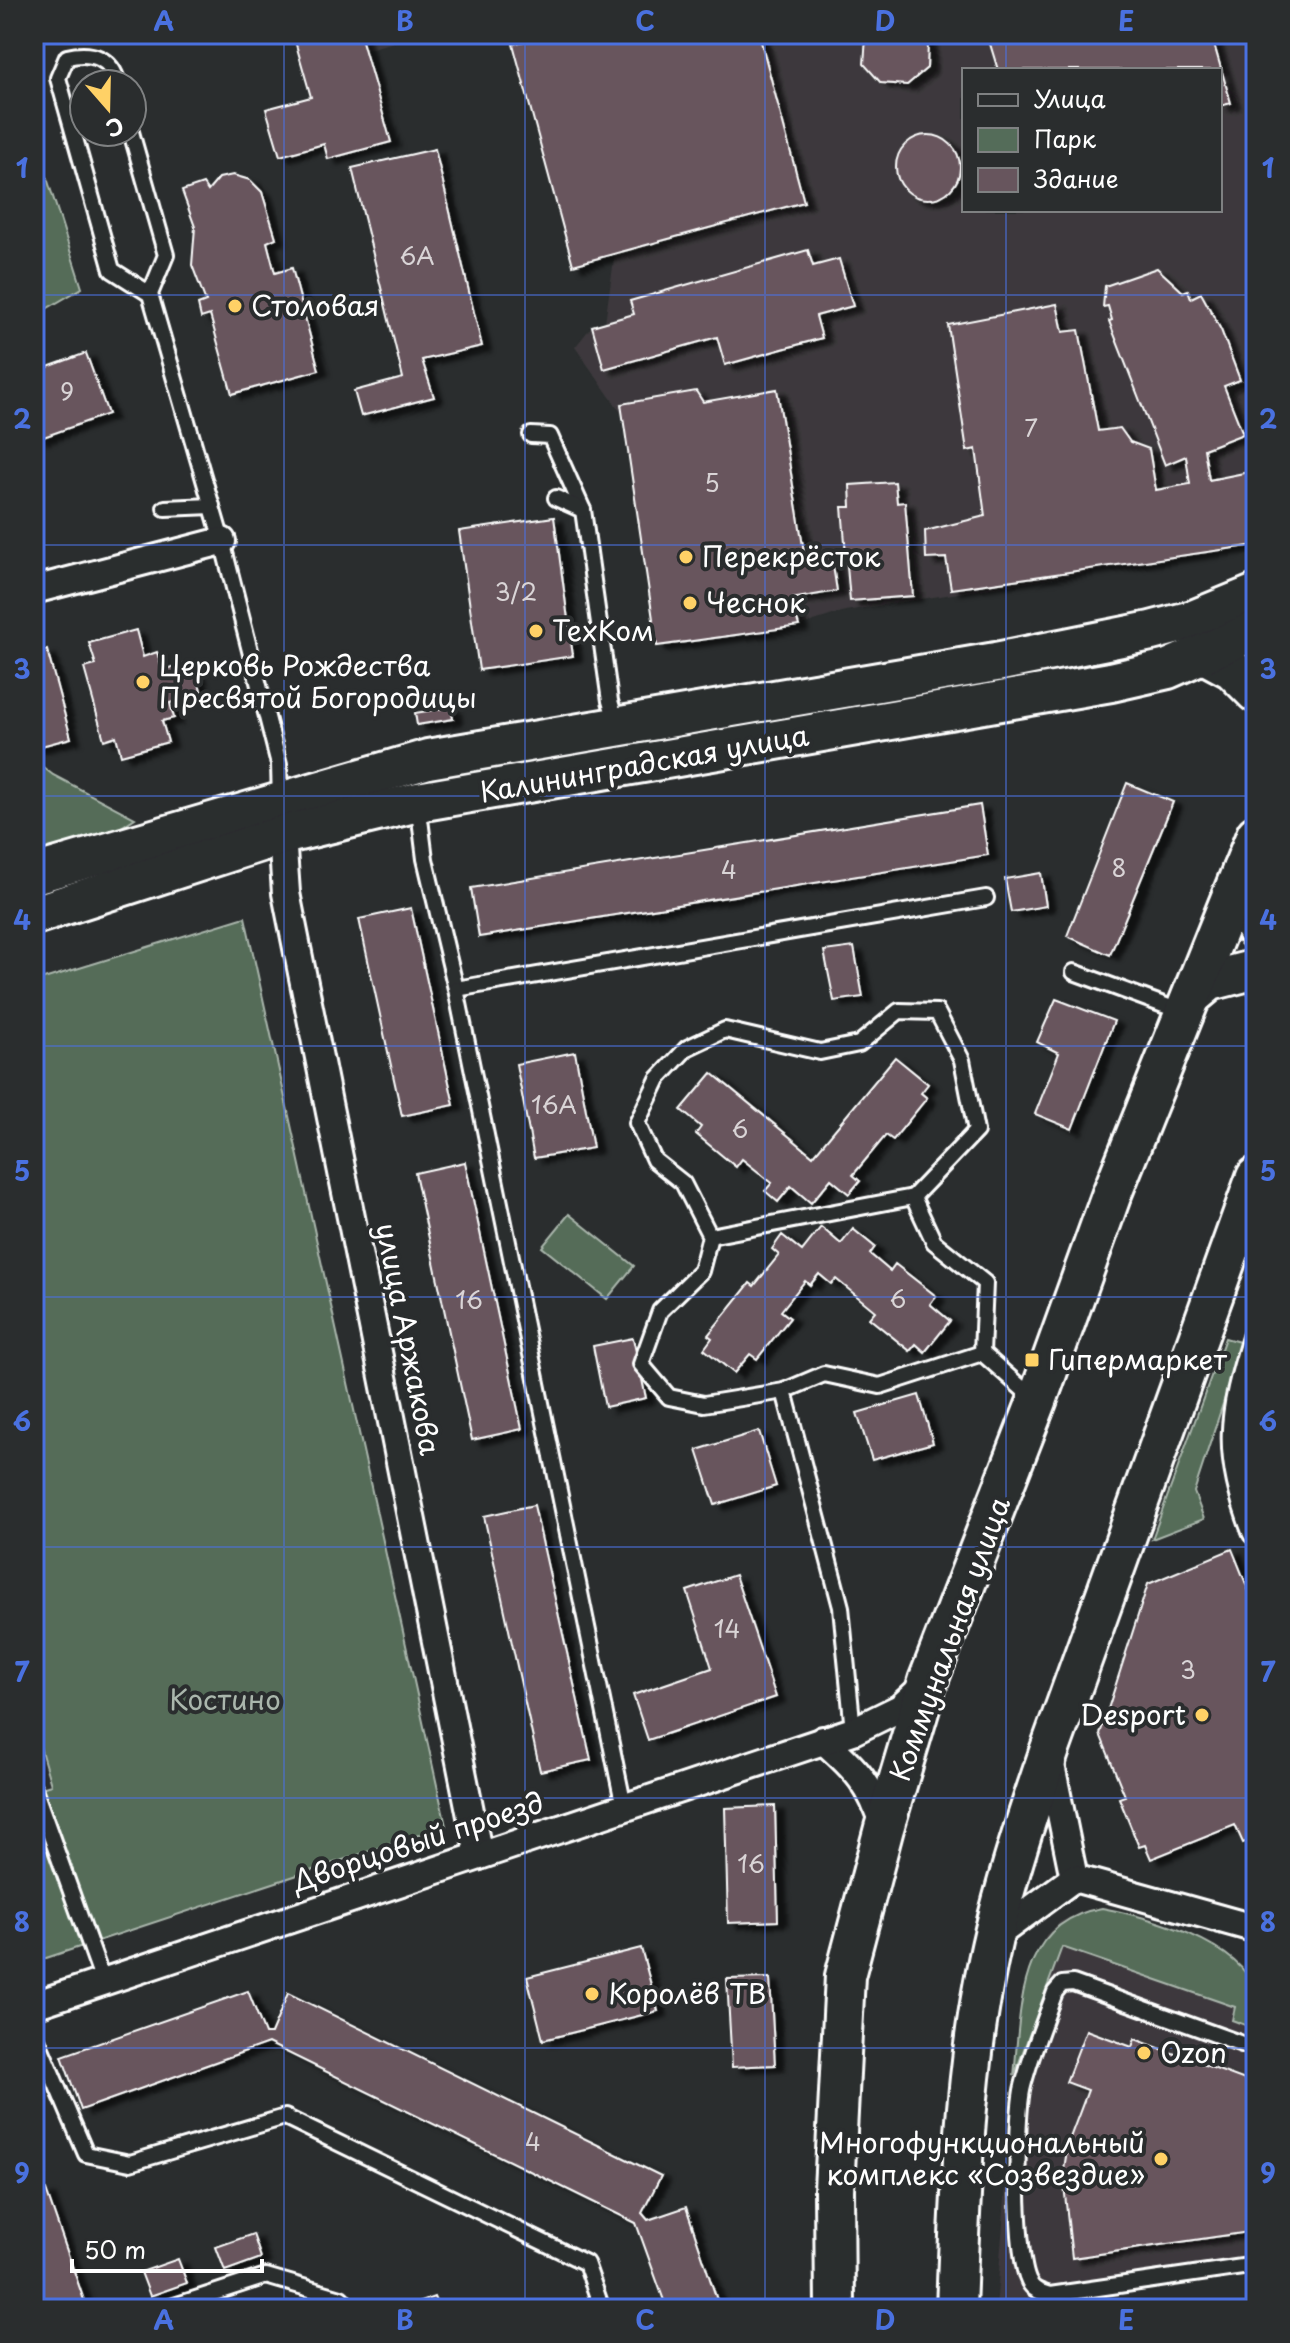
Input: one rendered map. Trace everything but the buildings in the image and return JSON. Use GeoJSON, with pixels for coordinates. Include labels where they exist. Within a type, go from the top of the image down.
{"type":"FeatureCollection","features":[{"type":"Feature","properties":{"kind":"main road","name":"Калининградская улица"},"geometry":{"type":"LineString","coordinates":[[34,915],[428,759],[996,662],[1151,631],[1193,620],[1256,594]]}},
{"type":"Feature","properties":{"kind":"main road","name":"Калининградская улица"},"geometry":{"type":"LineString","coordinates":[[34,874],[281,817],[418,802],[1111,682],[1168,669],[1256,630]]}},
{"type":"Feature","properties":{"kind":"main road"},"geometry":{"type":"LineString","coordinates":[[1204,654],[1232,669],[1256,693]]}},
{"type":"Feature","properties":{"kind":"main road","name":"Коммунальная улица"},"geometry":{"type":"LineString","coordinates":[[1249,851],[1245,910],[1256,930]]}},
{"type":"Feature","properties":{"kind":"main road","name":"Коммунальная улица"},"geometry":{"type":"LineString","coordinates":[[835,2309],[834,2190],[845,1976],[884,1828],[928,1681],[1037,1401],[1111,1196],[1249,851]]}},
{"type":"Feature","properties":{"kind":"main road"},"geometry":{"type":"LineString","coordinates":[[1189,1005],[1210,981],[1256,969]]}},
{"type":"Feature","properties":{"kind":"main road"},"geometry":{"type":"LineString","coordinates":[[956,2309],[960,2193],[983,1988],[994,1937],[1024,1824],[1256,1177]]}},
{"type":"Feature","properties":{"kind":"street"},"geometry":{"type":"LineString","coordinates":[[34,590],[222,541]]}},
{"type":"Feature","properties":{"kind":"street","name":"улица Аржакова"},"geometry":{"type":"LineString","coordinates":[[281,817],[286,893],[479,1856]]}},
{"type":"Feature","properties":{"kind":"street"},"geometry":{"type":"LineString","coordinates":[[1256,1338],[1236,1471],[1256,1531]]}},
{"type":"Feature","properties":{"kind":"street","name":"Дворцовый проезд"},"geometry":{"type":"LineString","coordinates":[[34,2005],[853,1731],[900,1708],[928,1681]]}},
{"type":"Feature","properties":{"kind":"street"},"geometry":{"type":"LineString","coordinates":[[823,1740],[857,1769],[876,1800],[884,1828]]}},
{"type":"Feature","properties":{"kind":"street"},"geometry":{"type":"LineString","coordinates":[[1049,1752],[1074,1878]]}},
{"type":"Feature","properties":{"kind":"street"},"geometry":{"type":"LineString","coordinates":[[994,1937],[1043,1897],[1074,1878],[1255,1931]]}},
{"type":"Feature","properties":{"kind":"lane"},"geometry":{"type":"LineString","coordinates":[[68,114],[58,78],[67,57],[82,53],[99,56],[112,68]]}},
{"type":"Feature","properties":{"kind":"lane"},"geometry":{"type":"LineString","coordinates":[[78,148],[112,270],[150,294]]}},
{"type":"Feature","properties":{"kind":"lane"},"geometry":{"type":"LineString","coordinates":[[136,148],[166,255],[150,294],[222,541],[279,764],[281,817]]}},
{"type":"Feature","properties":{"kind":"lane"},"geometry":{"type":"LineString","coordinates":[[531,435],[550,436],[583,510],[610,701],[617,725]]}},
{"type":"Feature","properties":{"kind":"lane"},"geometry":{"type":"LineString","coordinates":[[556,498],[583,510]]}},
{"type":"Feature","properties":{"kind":"lane"},"geometry":{"type":"LineString","coordinates":[[165,508],[212,506]]}},
{"type":"Feature","properties":{"kind":"lane"},"geometry":{"type":"LineString","coordinates":[[418,802],[425,859],[456,989],[624,1807]]}},
{"type":"Feature","properties":{"kind":"lane"},"geometry":{"type":"LineString","coordinates":[[456,989],[986,898]]}},
{"type":"Feature","properties":{"kind":"lane"},"geometry":{"type":"LineString","coordinates":[[1074,972],[1189,1005]]}},
{"type":"Feature","properties":{"kind":"lane"},"geometry":{"type":"LineString","coordinates":[[710,1236],[913,1197],[976,1131],[962,1060],[937,1012],[899,1011],[859,1044],[820,1052],[725,1030],[687,1048],[658,1079],[637,1123],[654,1160],[683,1183],[710,1236],[701,1271],[660,1311],[641,1364],[669,1397],[704,1404],[784,1391],[824,1374],[880,1386],[982,1353]]}},
{"type":"Feature","properties":{"kind":"lane"},"geometry":{"type":"LineString","coordinates":[[913,1197],[934,1242],[985,1283],[982,1353]]}},
{"type":"Feature","properties":{"kind":"lane"},"geometry":{"type":"LineString","coordinates":[[982,1353],[1037,1401]]}},
{"type":"Feature","properties":{"kind":"lane"},"geometry":{"type":"LineString","coordinates":[[784,1391],[841,1607],[853,1731]]}},
{"type":"Feature","properties":{"kind":"lane"},"geometry":{"type":"LineString","coordinates":[[34,1788],[103,1981]]}},
{"type":"Feature","properties":{"kind":"lane"},"geometry":{"type":"LineString","coordinates":[[1256,2049],[1073,1983],[1062,1984],[1055,1992],[1022,2089],[1018,2166],[1019,2220],[1029,2281],[1036,2291],[1050,2295],[1256,2265]]}},
{"type":"Feature","properties":{"kind":"lane"},"geometry":{"type":"LineString","coordinates":[[34,2032],[86,2154],[130,2163],[285,2117],[586,2263],[602,2309]]}},
{"type":"Feature","properties":{"kind":"lane"},"geometry":{"type":"LineString","coordinates":[[168,2308],[266,2276],[341,2298],[350,2309]]}},
{"type":"Feature","properties":{"kind":"shaded area"},"geometry":{"type":"Polygon","coordinates":[[[360,34],[423,34],[365,50],[360,34]]]}},
{"type":"Feature","properties":{"kind":"shaded area"},"geometry":{"type":"Polygon","coordinates":[[[759,34],[1256,34],[1256,546],[845,611],[799,626],[657,646],[622,414],[575,347],[592,326],[605,322],[615,253],[804,202],[759,34]]]}},
{"type":"Feature","properties":{"kind":"shaded area"},"geometry":{"type":"Polygon","coordinates":[[[1102,1908],[1208,1941],[1227,1956],[1256,1992],[1256,2270],[996,2308],[1022,1992],[1046,1935],[1060,1922],[1081,1912],[1102,1908]]]}},
{"type":"Feature","properties":{"kind":"green space"},"geometry":{"type":"Polygon","coordinates":[[[34,137],[82,288],[34,316],[34,137]]]}},
{"type":"Feature","properties":{"kind":"green space"},"geometry":{"type":"Polygon","coordinates":[[[34,760],[53,775],[135,818],[103,839],[34,864],[34,760]]]}},
{"type":"Feature","properties":{"kind":"green space","name":"Костино"},"geometry":{"type":"Polygon","coordinates":[[[245,917],[446,1826],[34,1962],[34,1790],[51,1785],[34,1726],[34,982],[245,917]]]}},
{"type":"Feature","properties":{"kind":"green space"},"geometry":{"type":"Polygon","coordinates":[[[569,1214],[634,1266],[607,1299],[542,1247],[569,1214]]]}},
{"type":"Feature","properties":{"kind":"green space"},"geometry":{"type":"Polygon","coordinates":[[[1225,1338],[1243,1343],[1194,1492],[1204,1519],[1152,1539],[1225,1338]]]}},
{"type":"Feature","properties":{"kind":"green space"},"geometry":{"type":"Polygon","coordinates":[[[1102,1908],[1167,1925],[1212,1945],[1231,1958],[1246,1973],[1256,1991],[1256,2029],[1232,2020],[1235,2007],[1062,1947],[1014,2076],[1023,1997],[1039,1949],[1053,1931],[1074,1916],[1102,1908]]]}},
{"type":"Feature","properties":{"kind":"place","name":"Столовая"},"geometry":{"type":"Point","coordinates":[235,306]}},
{"type":"Feature","properties":{"kind":"place","name":"Перекрёсток"},"geometry":{"type":"Point","coordinates":[686,557]}},
{"type":"Feature","properties":{"kind":"place","name":"Чеснок"},"geometry":{"type":"Point","coordinates":[690,603]}},
{"type":"Feature","properties":{"kind":"place","name":"ТехКом"},"geometry":{"type":"Point","coordinates":[536,631]}},
{"type":"Feature","properties":{"kind":"place","name":"Церковь Рождества Пресвятой Богородицы"},"geometry":{"type":"Point","coordinates":[143,682]}},
{"type":"Feature","properties":{"kind":"place","name":"Гипермаркет"},"geometry":{"type":"Point","coordinates":[1032,1360]}},
{"type":"Feature","properties":{"kind":"place","name":"Desport"},"geometry":{"type":"Point","coordinates":[1202,1715]}},
{"type":"Feature","properties":{"kind":"place","name":"Королёв ТВ"},"geometry":{"type":"Point","coordinates":[592,1994]}},
{"type":"Feature","properties":{"kind":"place","name":"Ozon"},"geometry":{"type":"Point","coordinates":[1144,2053]}},
{"type":"Feature","properties":{"kind":"place","name":"Многофункциональный комплекс «Созвездие»"},"geometry":{"type":"Point","coordinates":[1161,2159]}}]}
